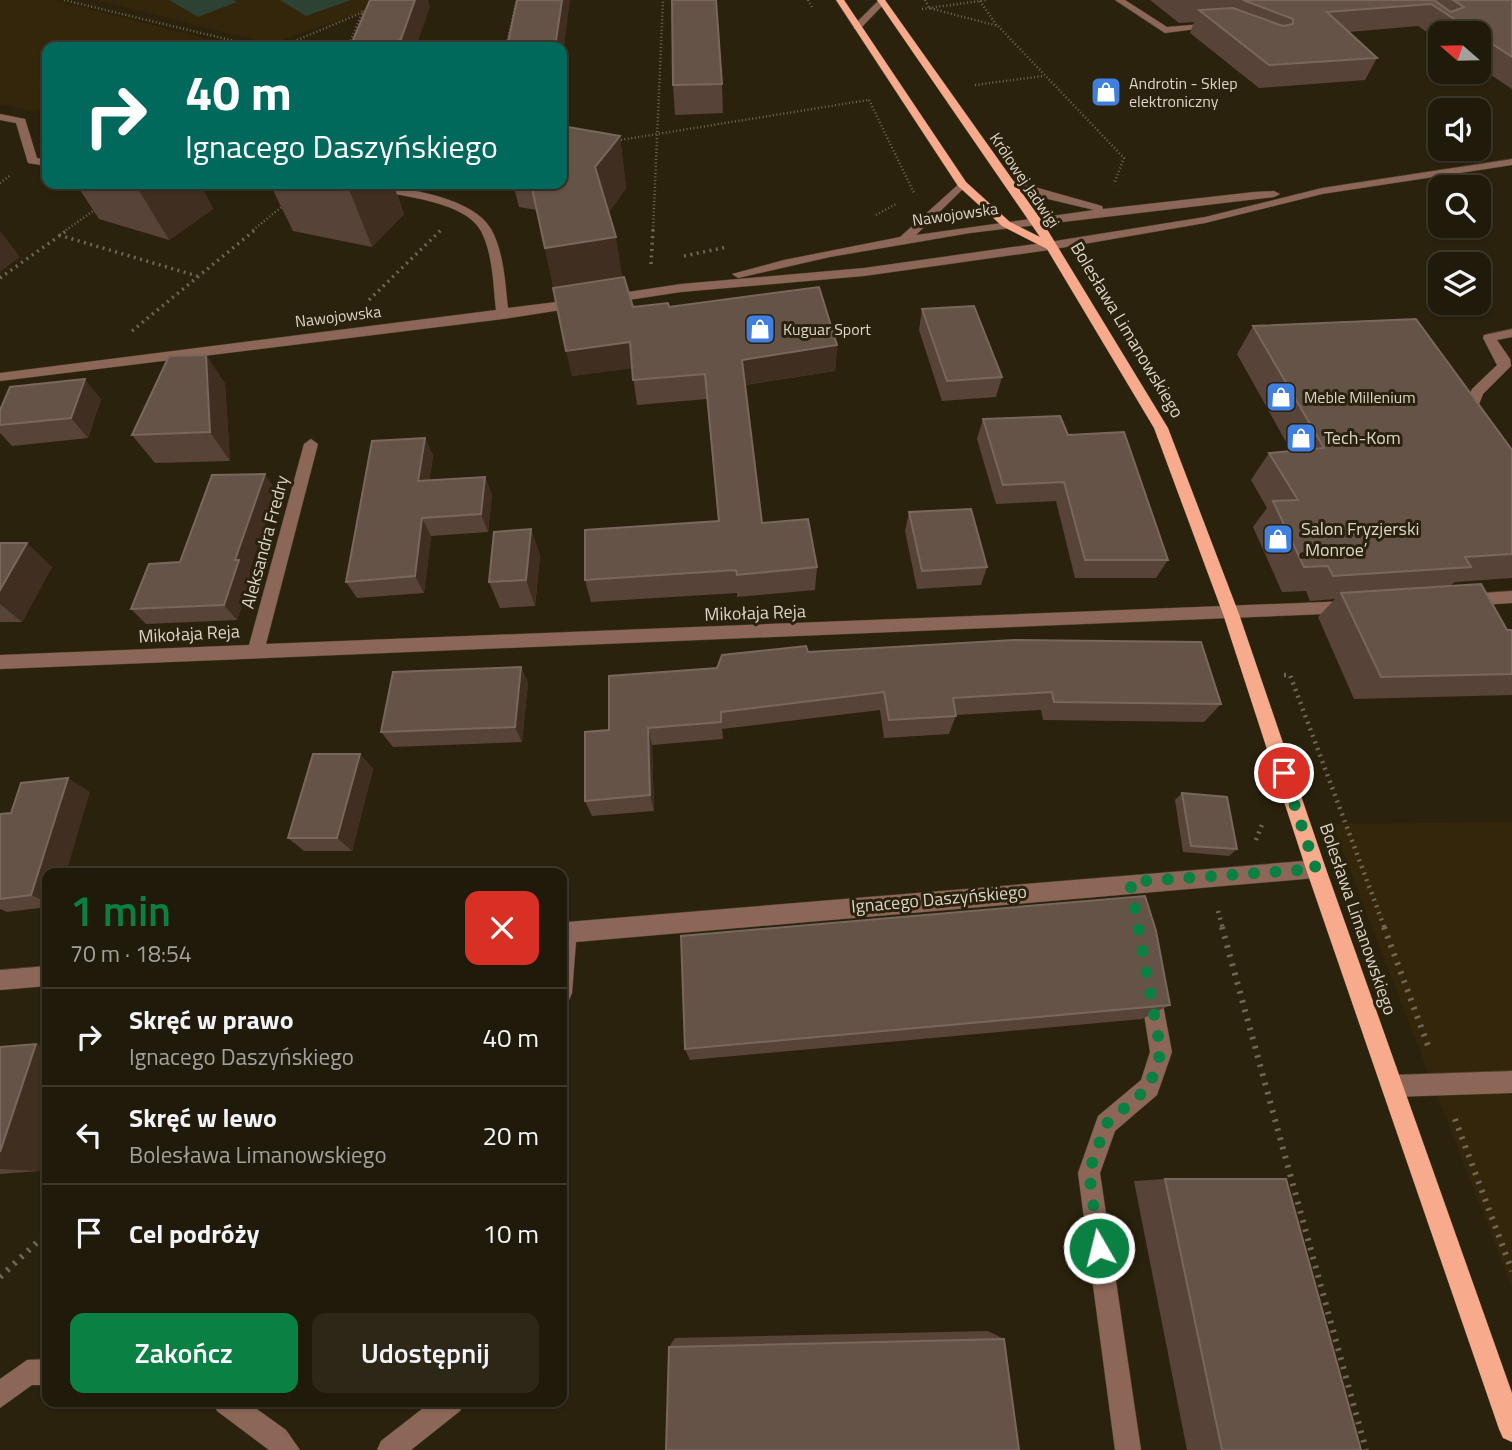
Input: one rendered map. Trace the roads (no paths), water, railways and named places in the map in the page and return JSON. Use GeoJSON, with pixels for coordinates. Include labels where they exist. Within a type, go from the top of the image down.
{"type":"FeatureCollection","features":[{"type":"Feature","properties":{"kind":"main road","name":"Królowej Jadwigi"},"geometry":{"type":"LineString","coordinates":[[840,0],[962,184],[1006,224],[1049,246]]}},
{"type":"Feature","properties":{"kind":"main road","name":"Królowej Jadwigi"},"geometry":{"type":"LineString","coordinates":[[880,1],[1010,181],[1049,246]]}},
{"type":"Feature","properties":{"kind":"main road","name":"Bolesława Limanowskiego"},"geometry":{"type":"LineString","coordinates":[[1049,246],[1161,428],[1231,614],[1316,869],[1512,1429]]}},
{"type":"Feature","properties":{"kind":"street"},"geometry":{"type":"LineString","coordinates":[[857,27],[880,1],[899,0]]}},
{"type":"Feature","properties":{"kind":"street"},"geometry":{"type":"LineString","coordinates":[[1119,0],[1165,30],[1226,25]]}},
{"type":"Feature","properties":{"kind":"street"},"geometry":{"type":"LineString","coordinates":[[0,117],[21,121],[32,161],[42,162]]}},
{"type":"Feature","properties":{"kind":"street","name":"Nawojowska"},"geometry":{"type":"LineString","coordinates":[[681,288],[832,251],[905,239],[1115,211],[1258,195],[1322,191],[1512,162]]}},
{"type":"Feature","properties":{"kind":"street"},"geometry":{"type":"LineString","coordinates":[[1010,181],[1052,197],[1115,211]]}},
{"type":"Feature","properties":{"kind":"street"},"geometry":{"type":"LineString","coordinates":[[905,239],[962,184]]}},
{"type":"Feature","properties":{"kind":"street"},"geometry":{"type":"LineString","coordinates":[[373,189],[463,209],[481,221],[491,243],[503,315]]}},
{"type":"Feature","properties":{"kind":"street","name":"Nawojowska"},"geometry":{"type":"LineString","coordinates":[[0,377],[503,315],[681,288],[864,272],[1049,246],[1205,220],[1322,191]]}},
{"type":"Feature","properties":{"kind":"street"},"geometry":{"type":"LineString","coordinates":[[1472,439],[1464,428],[1477,392],[1504,366],[1503,359],[1489,338],[1512,333]]}},
{"type":"Feature","properties":{"kind":"street","name":"Aleksandra Fredry"},"geometry":{"type":"LineString","coordinates":[[256,650],[311,444]]}},
{"type":"Feature","properties":{"kind":"street"},"geometry":{"type":"LineString","coordinates":[[1444,601],[1512,597]]}},
{"type":"Feature","properties":{"kind":"street","name":"Mikołaja Reja"},"geometry":{"type":"LineString","coordinates":[[0,662],[1231,614],[1361,606]]}},
{"type":"Feature","properties":{"kind":"street","name":"Ignacego Daszyńskiego"},"geometry":{"type":"LineString","coordinates":[[567,932],[1130,882],[1316,869]]}},
{"type":"Feature","properties":{"kind":"street"},"geometry":{"type":"LineString","coordinates":[[1130,882],[1135,908]]}},
{"type":"Feature","properties":{"kind":"street"},"geometry":{"type":"LineString","coordinates":[[1128,1450],[1089,1172],[1106,1124],[1149,1087],[1161,1052],[1147,973]]}},
{"type":"Feature","properties":{"kind":"street"},"geometry":{"type":"LineString","coordinates":[[0,980],[42,976]]}},
{"type":"Feature","properties":{"kind":"street"},"geometry":{"type":"LineString","coordinates":[[1392,1086],[1512,1082]]}},
{"type":"Feature","properties":{"kind":"street"},"geometry":{"type":"LineString","coordinates":[[0,1395],[27,1373],[42,1372]]}},
{"type":"Feature","properties":{"kind":"street"},"geometry":{"type":"LineString","coordinates":[[233,1407],[277,1438],[287,1450]]}},
{"type":"Feature","properties":{"kind":"street"},"geometry":{"type":"LineString","coordinates":[[390,1450],[445,1407]]}},
{"type":"Feature","properties":{"kind":"place","name":"Androtin - Sklep elektroniczny"},"geometry":{"type":"Point","coordinates":[1106,92]}},
{"type":"Feature","properties":{"kind":"place","name":"Kuguar Sport"},"geometry":{"type":"Point","coordinates":[760,329]}},
{"type":"Feature","properties":{"kind":"place","name":"Meble Millenium"},"geometry":{"type":"Point","coordinates":[1281,397]}},
{"type":"Feature","properties":{"kind":"place","name":"Tech-Kom"},"geometry":{"type":"Point","coordinates":[1301,438]}},
{"type":"Feature","properties":{"kind":"place","name":"Salon Fryzjerski ‚Monroe’"},"geometry":{"type":"Point","coordinates":[1278,539]}}]}
